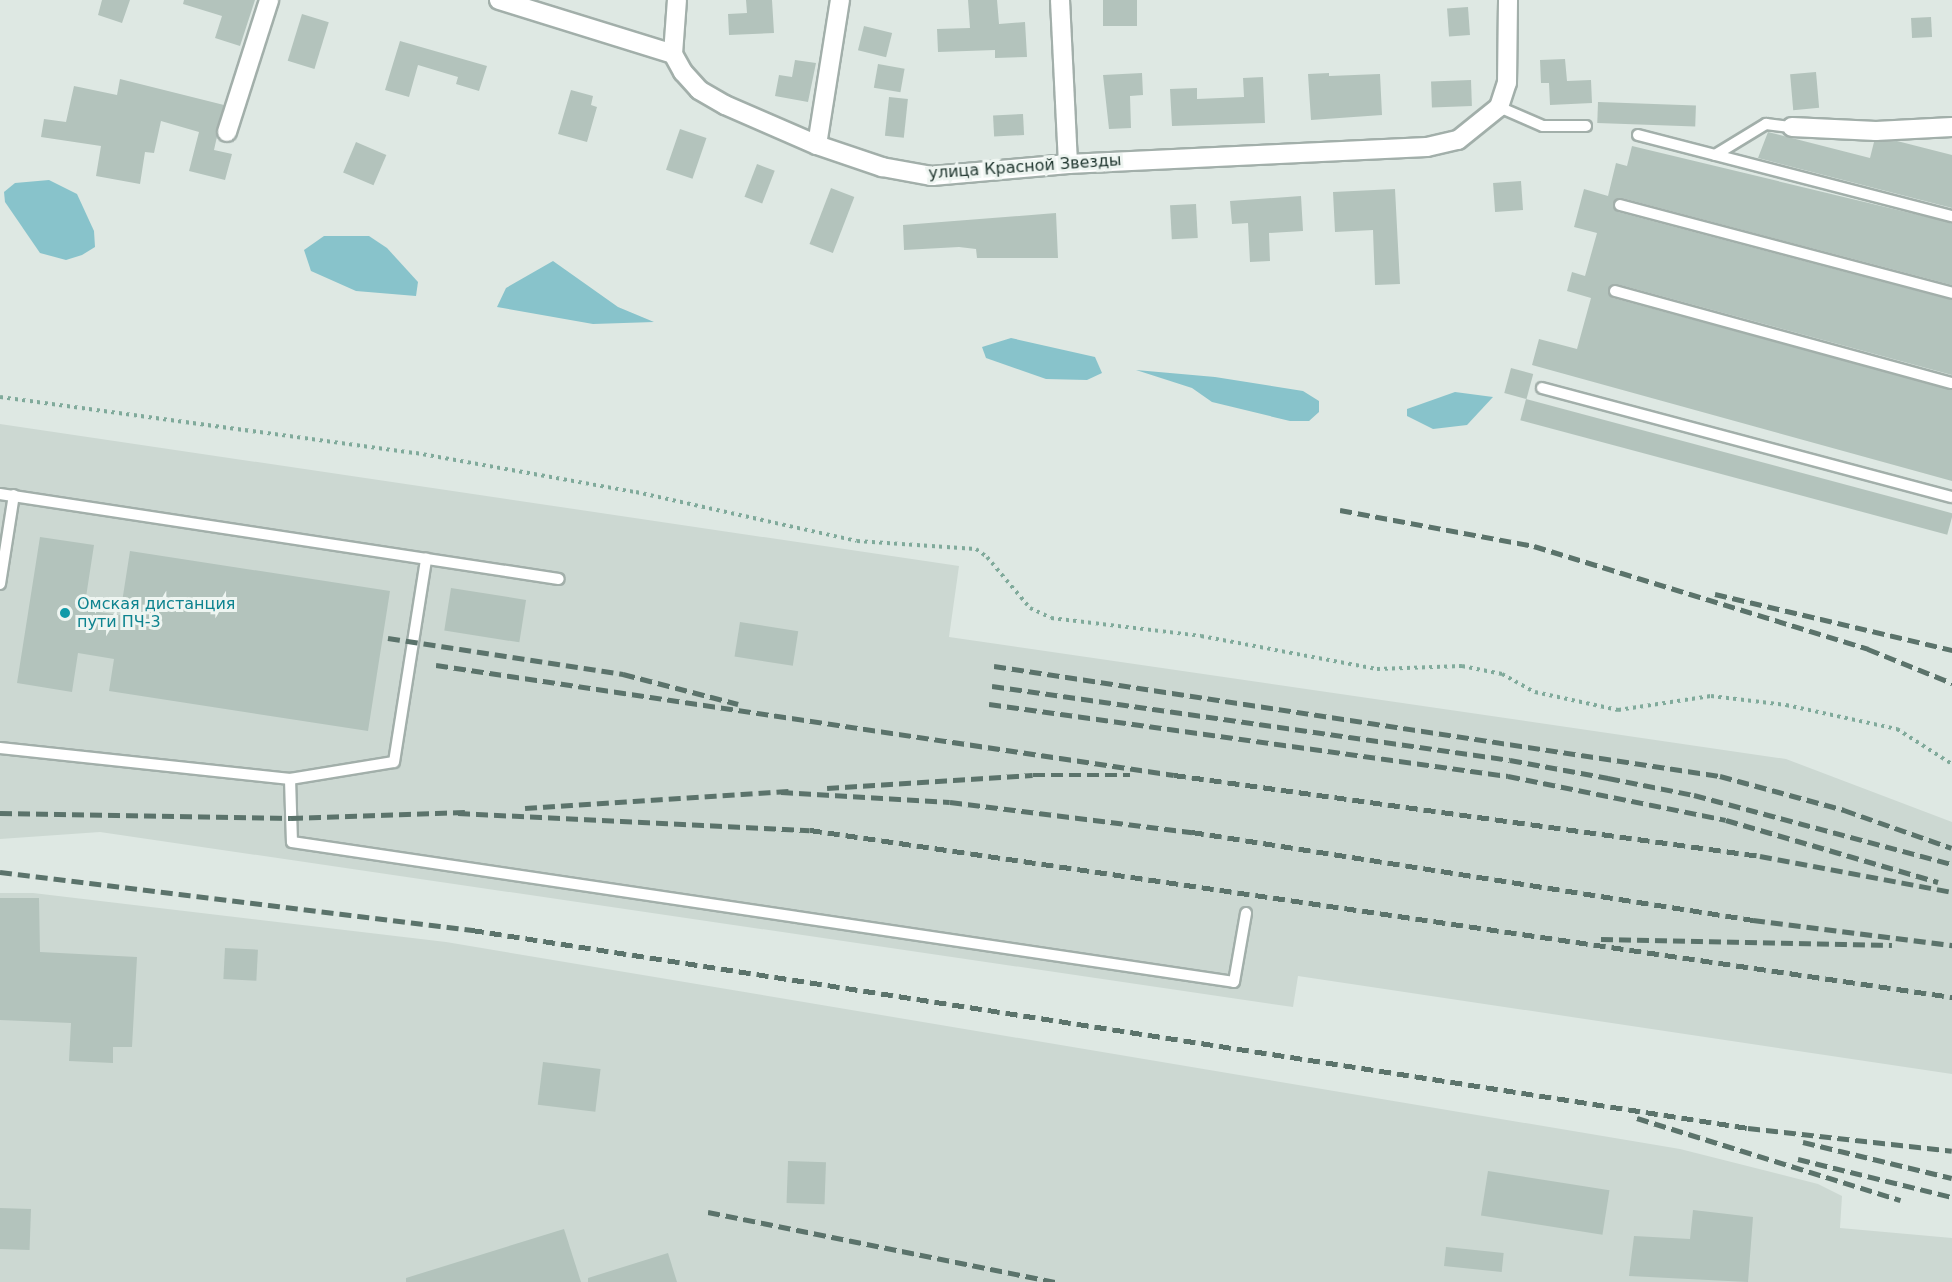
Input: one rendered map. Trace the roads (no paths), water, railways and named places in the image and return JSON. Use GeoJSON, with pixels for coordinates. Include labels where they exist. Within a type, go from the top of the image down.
{"type":"FeatureCollection","features":[{"type":"Feature","properties":{"kind":"street"},"geometry":{"type":"LineString","coordinates":[[227,132],[269,0]]}},
{"type":"Feature","properties":{"kind":"street"},"geometry":{"type":"LineString","coordinates":[[499,0],[673,54],[677,0]]}},
{"type":"Feature","properties":{"kind":"street"},"geometry":{"type":"LineString","coordinates":[[818,145],[840,0]]}},
{"type":"Feature","properties":{"kind":"street"},"geometry":{"type":"LineString","coordinates":[[1060,0],[1068,164]]}},
{"type":"Feature","properties":{"kind":"street"},"geometry":{"type":"LineString","coordinates":[[1498,107],[1507,82],[1508,0]]}},
{"type":"Feature","properties":{"kind":"street","name":"улица Красной Звезды"},"geometry":{"type":"LineString","coordinates":[[673,54],[683,72],[699,90],[818,145],[882,167],[932,176],[1068,164],[1427,147],[1458,140],[1481,125],[1498,107]]}},
{"type":"Feature","properties":{"kind":"street"},"geometry":{"type":"LineString","coordinates":[[1792,127],[1887,131],[1952,127]]}},
{"type":"Feature","properties":{"kind":"lane"},"geometry":{"type":"LineString","coordinates":[[1498,107],[1543,126],[1586,126]]}},
{"type":"Feature","properties":{"kind":"lane"},"geometry":{"type":"LineString","coordinates":[[1714,155],[1766,124],[1792,127]]}},
{"type":"Feature","properties":{"kind":"lane"},"geometry":{"type":"LineString","coordinates":[[1638,135],[1952,216]]}},
{"type":"Feature","properties":{"kind":"lane"},"geometry":{"type":"LineString","coordinates":[[1620,205],[1952,293]]}},
{"type":"Feature","properties":{"kind":"lane"},"geometry":{"type":"LineString","coordinates":[[1615,291],[1952,383]]}},
{"type":"Feature","properties":{"kind":"lane"},"geometry":{"type":"LineString","coordinates":[[1542,387],[1952,497]]}},
{"type":"Feature","properties":{"kind":"lane"},"geometry":{"type":"LineString","coordinates":[[0,494],[559,579]]}},
{"type":"Feature","properties":{"kind":"lane"},"geometry":{"type":"LineString","coordinates":[[0,584],[14,495]]}},
{"type":"Feature","properties":{"kind":"lane"},"geometry":{"type":"LineString","coordinates":[[0,748],[290,779],[394,762],[426,559]]}},
{"type":"Feature","properties":{"kind":"lane"},"geometry":{"type":"LineString","coordinates":[[290,779],[292,842],[1233,982],[1246,913]]}},
{"type":"Feature","properties":{"kind":"water"},"geometry":{"type":"Polygon","coordinates":[[[49,180],[77,194],[94,231],[95,247],[82,255],[66,260],[40,253],[5,202],[4,192],[15,183],[49,180]]]}},
{"type":"Feature","properties":{"kind":"water"},"geometry":{"type":"Polygon","coordinates":[[[324,236],[369,236],[387,248],[418,282],[416,296],[356,291],[311,271],[304,250],[324,236]]]}},
{"type":"Feature","properties":{"kind":"water"},"geometry":{"type":"Polygon","coordinates":[[[553,261],[618,307],[654,322],[593,324],[497,307],[506,288],[553,261]]]}},
{"type":"Feature","properties":{"kind":"water"},"geometry":{"type":"Polygon","coordinates":[[[1011,338],[1095,357],[1102,373],[1087,380],[1046,379],[986,358],[982,347],[1011,338]]]}},
{"type":"Feature","properties":{"kind":"water"},"geometry":{"type":"Polygon","coordinates":[[[1136,370],[1215,377],[1303,391],[1319,401],[1319,412],[1309,421],[1290,421],[1212,402],[1192,388],[1136,370]]]}},
{"type":"Feature","properties":{"kind":"water"},"geometry":{"type":"Polygon","coordinates":[[[1455,392],[1493,397],[1467,425],[1433,429],[1407,416],[1407,409],[1455,392]]]}},
{"type":"Feature","properties":{"kind":"railway"},"geometry":{"type":"LineString","coordinates":[[1340,510],[1534,546],[1868,649],[1952,683]]}},
{"type":"Feature","properties":{"kind":"railway"},"geometry":{"type":"LineString","coordinates":[[1715,594],[1952,650]]}},
{"type":"Feature","properties":{"kind":"railway"},"geometry":{"type":"LineString","coordinates":[[388,638],[623,674],[738,704]]}},
{"type":"Feature","properties":{"kind":"railway"},"geometry":{"type":"LineString","coordinates":[[436,665],[1174,775],[1760,856],[1952,892]]}},
{"type":"Feature","properties":{"kind":"railway"},"geometry":{"type":"LineString","coordinates":[[994,666],[1720,776],[1844,810],[1952,848]]}},
{"type":"Feature","properties":{"kind":"railway"},"geometry":{"type":"LineString","coordinates":[[992,686],[1510,760],[1608,778],[1694,795],[1952,864]]}},
{"type":"Feature","properties":{"kind":"railway"},"geometry":{"type":"LineString","coordinates":[[989,704],[1508,776],[1726,820],[1938,882]]}},
{"type":"Feature","properties":{"kind":"railway"},"geometry":{"type":"LineString","coordinates":[[827,788],[1033,775],[1130,775]]}},
{"type":"Feature","properties":{"kind":"railway"},"geometry":{"type":"LineString","coordinates":[[525,808],[788,791]]}},
{"type":"Feature","properties":{"kind":"railway"},"geometry":{"type":"LineString","coordinates":[[781,792],[950,802],[1192,832],[1753,920],[1952,945]]}},
{"type":"Feature","properties":{"kind":"railway"},"geometry":{"type":"LineString","coordinates":[[0,813],[291,818],[465,812]]}},
{"type":"Feature","properties":{"kind":"railway"},"geometry":{"type":"LineString","coordinates":[[458,813],[810,830],[1952,997]]}},
{"type":"Feature","properties":{"kind":"railway"},"geometry":{"type":"LineString","coordinates":[[0,872],[472,930],[1748,1128],[1952,1151]]}},
{"type":"Feature","properties":{"kind":"railway"},"geometry":{"type":"LineString","coordinates":[[1601,939],[1892,945]]}},
{"type":"Feature","properties":{"kind":"railway"},"geometry":{"type":"LineString","coordinates":[[1637,1118],[1901,1200]]}},
{"type":"Feature","properties":{"kind":"railway"},"geometry":{"type":"LineString","coordinates":[[1803,1142],[1952,1178]]}},
{"type":"Feature","properties":{"kind":"railway"},"geometry":{"type":"LineString","coordinates":[[1798,1159],[1952,1197]]}},
{"type":"Feature","properties":{"kind":"railway"},"geometry":{"type":"LineString","coordinates":[[708,1212],[1055,1282]]}},
{"type":"Feature","properties":{"kind":"place","name":"Омская дистанция пути ПЧ-3"},"geometry":{"type":"Point","coordinates":[65,613]}}]}
